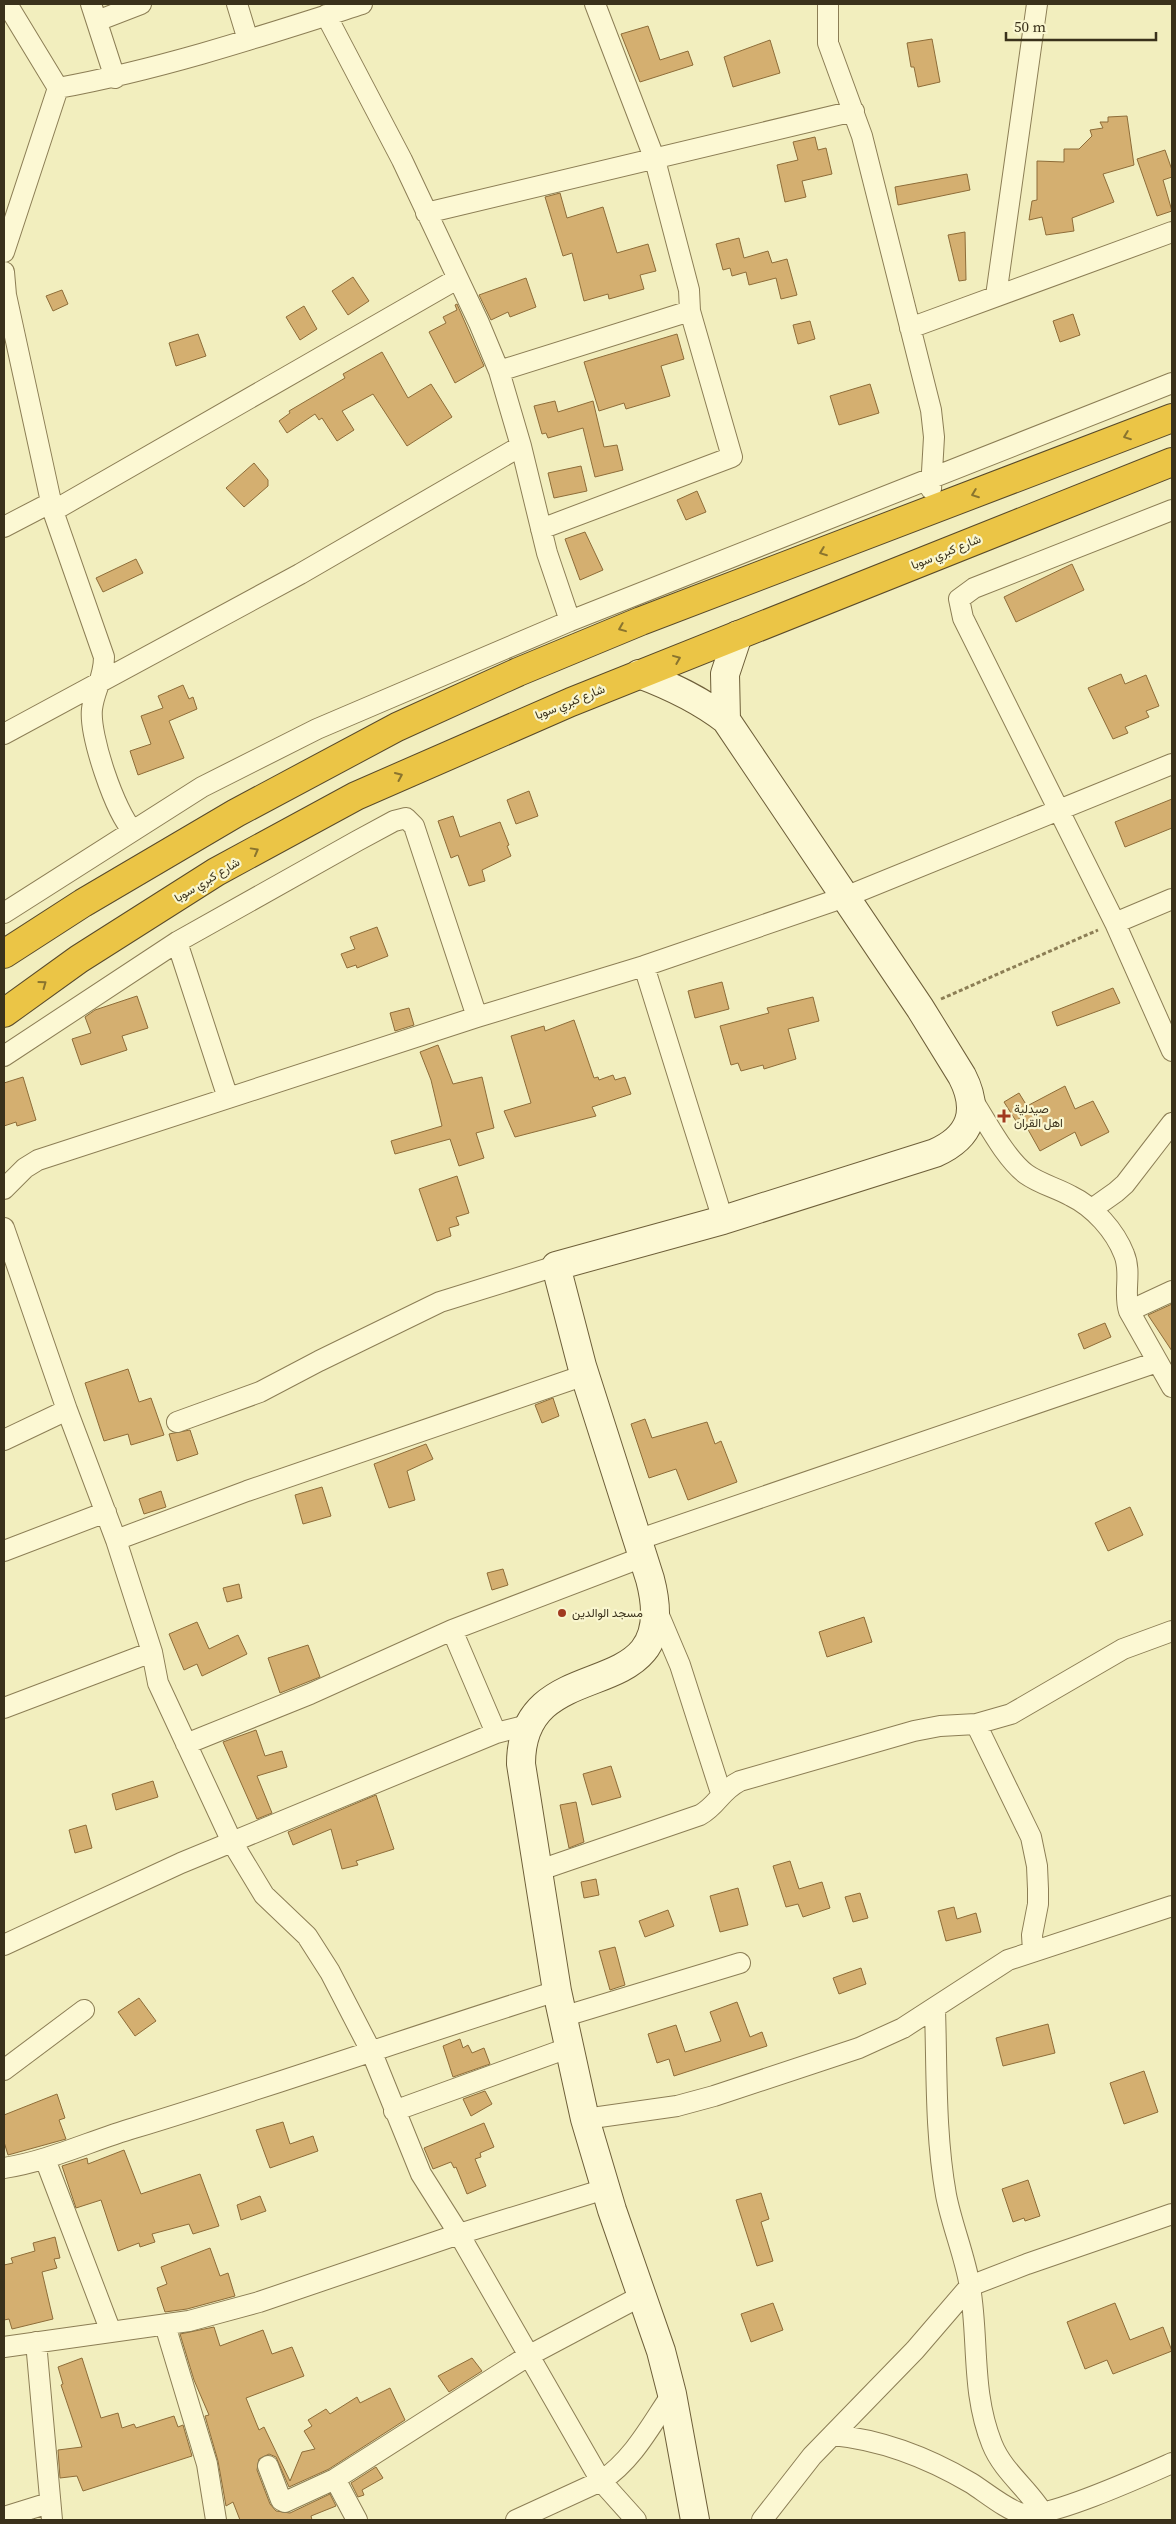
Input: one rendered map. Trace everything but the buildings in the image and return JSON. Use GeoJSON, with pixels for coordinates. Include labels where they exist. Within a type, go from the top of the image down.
{"type":"FeatureCollection","features":[{"type":"Feature","properties":{"kind":"highway"},"geometry":{"type":"LineString","coordinates":[[4,954],[128,877],[266,796],[397,727],[585,643],[1172,418]]}},
{"type":"Feature","properties":{"kind":"highway","name":"شارع كبري سوبا"},"geometry":{"type":"LineString","coordinates":[[4,1013],[78,959],[216,872],[356,796],[500,731],[639,674],[1172,462]]}},
{"type":"Feature","properties":{"kind":"highway"},"geometry":{"type":"LineString","coordinates":[[128,877],[150,914]]}},
{"type":"Feature","properties":{"kind":"street"},"geometry":{"type":"LineString","coordinates":[[4,250],[58,88],[7,4]]}},
{"type":"Feature","properties":{"kind":"street"},"geometry":{"type":"LineString","coordinates":[[115,78],[94,12],[141,4]]}},
{"type":"Feature","properties":{"kind":"street"},"geometry":{"type":"LineString","coordinates":[[237,4],[248,40]]}},
{"type":"Feature","properties":{"kind":"street"},"geometry":{"type":"LineString","coordinates":[[58,88],[115,78],[248,40],[362,4]]}},
{"type":"Feature","properties":{"kind":"street"},"geometry":{"type":"LineString","coordinates":[[541,529],[732,457],[690,311],[689,290],[655,160],[595,4]]}},
{"type":"Feature","properties":{"kind":"street"},"geometry":{"type":"LineString","coordinates":[[828,4],[828,43],[854,111],[931,410],[934,437],[929,511]]}},
{"type":"Feature","properties":{"kind":"street"},"geometry":{"type":"LineString","coordinates":[[996,296],[1037,4]]}},
{"type":"Feature","properties":{"kind":"street"},"geometry":{"type":"LineString","coordinates":[[326,15],[402,160],[499,371],[521,446],[541,529],[570,621]]}},
{"type":"Feature","properties":{"kind":"street"},"geometry":{"type":"LineString","coordinates":[[426,213],[655,160],[854,111]]}},
{"type":"Feature","properties":{"kind":"street"},"geometry":{"type":"LineString","coordinates":[[910,328],[1172,232]]}},
{"type":"Feature","properties":{"kind":"street"},"geometry":{"type":"LineString","coordinates":[[4,272],[6,295],[52,507],[104,657],[102,679],[92,708],[92,721],[111,790],[129,827]]}},
{"type":"Feature","properties":{"kind":"street"},"geometry":{"type":"LineString","coordinates":[[4,527],[52,507],[457,279]]}},
{"type":"Feature","properties":{"kind":"street"},"geometry":{"type":"LineString","coordinates":[[499,371],[690,311]]}},
{"type":"Feature","properties":{"kind":"street"},"geometry":{"type":"LineString","coordinates":[[4,900],[202,787],[304,736],[570,621],[1172,383]]}},
{"type":"Feature","properties":{"kind":"street"},"geometry":{"type":"LineString","coordinates":[[4,734],[102,679],[300,574],[521,446]]}},
{"type":"Feature","properties":{"kind":"street"},"geometry":{"type":"LineString","coordinates":[[1172,510],[974,588],[959,598],[963,618],[1114,924],[1172,1051]]}},
{"type":"Feature","properties":{"kind":"street"},"geometry":{"type":"LineString","coordinates":[[726,720],[725,674],[738,635]]}},
{"type":"Feature","properties":{"kind":"street"},"geometry":{"type":"LineString","coordinates":[[639,674],[687,694],[705,704],[726,720],[920,1008],[962,1076],[970,1096],[1008,1153],[1026,1174],[1072,1196],[1092,1209],[1116,1237],[1124,1255],[1128,1274],[1126,1297],[1129,1311],[1172,1387]]}},
{"type":"Feature","properties":{"kind":"street"},"geometry":{"type":"LineString","coordinates":[[4,1189],[25,1168],[38,1160],[477,1017],[644,966],[845,897],[1172,764]]}},
{"type":"Feature","properties":{"kind":"street"},"geometry":{"type":"LineString","coordinates":[[4,1056],[178,942],[357,841],[394,821],[406,818],[414,826],[477,1017]]}},
{"type":"Feature","properties":{"kind":"street"},"geometry":{"type":"LineString","coordinates":[[4,914],[129,827]]}},
{"type":"Feature","properties":{"kind":"street"},"geometry":{"type":"LineString","coordinates":[[1114,924],[1172,899]]}},
{"type":"Feature","properties":{"kind":"street"},"geometry":{"type":"LineString","coordinates":[[178,942],[228,1098]]}},
{"type":"Feature","properties":{"kind":"street"},"geometry":{"type":"LineString","coordinates":[[644,966],[723,1220]]}},
{"type":"Feature","properties":{"kind":"street"},"geometry":{"type":"LineString","coordinates":[[178,1422],[260,1392],[440,1302],[556,1266],[723,1220],[943,1150],[959,1137],[970,1121],[970,1096]]}},
{"type":"Feature","properties":{"kind":"street"},"geometry":{"type":"LineString","coordinates":[[1092,1209],[1124,1184],[1172,1123]]}},
{"type":"Feature","properties":{"kind":"street"},"geometry":{"type":"LineString","coordinates":[[4,1228],[67,1410],[116,1540],[152,1652],[158,1683],[232,1842],[264,1895],[307,1936],[330,1972],[372,2053],[420,2174],[459,2234],[601,2481],[636,2520]]}},
{"type":"Feature","properties":{"kind":"street"},"geometry":{"type":"LineString","coordinates":[[556,1266],[585,1375],[640,1548],[655,1606],[680,1665],[721,1793]]}},
{"type":"Feature","properties":{"kind":"street"},"geometry":{"type":"LineString","coordinates":[[1129,1311],[1172,1291]]}},
{"type":"Feature","properties":{"kind":"street"},"geometry":{"type":"LineString","coordinates":[[186,1744],[310,1694],[640,1548],[1157,1362]]}},
{"type":"Feature","properties":{"kind":"street"},"geometry":{"type":"LineString","coordinates":[[116,1540],[247,1491],[585,1375]]}},
{"type":"Feature","properties":{"kind":"street"},"geometry":{"type":"LineString","coordinates":[[4,1440],[67,1410]]}},
{"type":"Feature","properties":{"kind":"street"},"geometry":{"type":"LineString","coordinates":[[4,1551],[106,1512]]}},
{"type":"Feature","properties":{"kind":"street"},"geometry":{"type":"LineString","coordinates":[[655,1606],[652,1636],[643,1652],[636,1659],[552,1698],[538,1710],[528,1725],[522,1744],[521,1764],[537,1871],[568,2048],[585,2120],[605,2189],[643,2295],[672,2394],[695,2520]]}},
{"type":"Feature","properties":{"kind":"street"},"geometry":{"type":"LineString","coordinates":[[452,1630],[496,1733]]}},
{"type":"Feature","properties":{"kind":"street"},"geometry":{"type":"LineString","coordinates":[[537,1871],[700,1815],[709,1811],[721,1793],[740,1781],[887,1738],[940,1726],[976,1724],[1011,1714],[1123,1649],[1172,1631]]}},
{"type":"Feature","properties":{"kind":"street"},"geometry":{"type":"LineString","coordinates":[[4,1708],[152,1652]]}},
{"type":"Feature","properties":{"kind":"street"},"geometry":{"type":"LineString","coordinates":[[976,1724],[1031,1837],[1037,1866],[1038,1889],[1038,1904],[1032,1935],[1033,1951]]}},
{"type":"Feature","properties":{"kind":"street"},"geometry":{"type":"LineString","coordinates":[[4,1945],[105,1897],[232,1842],[496,1733],[528,1725]]}},
{"type":"Feature","properties":{"kind":"street"},"geometry":{"type":"LineString","coordinates":[[585,2120],[676,2106],[723,2093],[859,2048],[903,2028],[935,2010],[988,1971],[1008,1960],[1172,1906]]}},
{"type":"Feature","properties":{"kind":"street"},"geometry":{"type":"LineString","coordinates":[[4,2168],[46,2159],[89,2142],[372,2053],[429,2032],[740,1963]]}},
{"type":"Feature","properties":{"kind":"street"},"geometry":{"type":"LineString","coordinates":[[4,2070],[84,2010]]}},
{"type":"Feature","properties":{"kind":"street"},"geometry":{"type":"LineString","coordinates":[[935,2010],[939,2146],[947,2196],[970,2286],[977,2387],[981,2415],[992,2446],[1009,2473],[1045,2517]]}},
{"type":"Feature","properties":{"kind":"street"},"geometry":{"type":"LineString","coordinates":[[394,2111],[568,2048]]}},
{"type":"Feature","properties":{"kind":"street"},"geometry":{"type":"LineString","coordinates":[[46,2159],[111,2332]]}},
{"type":"Feature","properties":{"kind":"street"},"geometry":{"type":"LineString","coordinates":[[4,2347],[189,2322],[259,2302],[459,2234],[605,2189]]}},
{"type":"Feature","properties":{"kind":"street"},"geometry":{"type":"LineString","coordinates":[[762,2520],[792,2478],[915,2350],[970,2286],[1027,2264],[1172,2214]]}},
{"type":"Feature","properties":{"kind":"street"},"geometry":{"type":"LineString","coordinates":[[268,2466],[283,2502],[335,2479],[528,2356],[643,2295]]}},
{"type":"Feature","properties":{"kind":"street"},"geometry":{"type":"LineString","coordinates":[[165,2325],[207,2464],[216,2520]]}},
{"type":"Feature","properties":{"kind":"street"},"geometry":{"type":"LineString","coordinates":[[4,2517],[50,2512],[36,2342]]}},
{"type":"Feature","properties":{"kind":"street"},"geometry":{"type":"LineString","coordinates":[[516,2520],[601,2481],[621,2466],[672,2394]]}},
{"type":"Feature","properties":{"kind":"street"},"geometry":{"type":"LineString","coordinates":[[833,2435],[854,2437],[906,2450],[970,2482],[1017,2512],[1045,2517],[1172,2463]]}},
{"type":"Feature","properties":{"kind":"street"},"geometry":{"type":"LineString","coordinates":[[335,2479],[357,2520]]}},
{"type":"Feature","properties":{"kind":"path"},"geometry":{"type":"LineString","coordinates":[[920,1008],[1114,924]]}},
{"type":"Feature","properties":{"kind":"place","name":"صيدلية اهل القران"},"geometry":{"type":"Point","coordinates":[1004,1116]}},
{"type":"Feature","properties":{"kind":"place","name":"مسجد الوالدين"},"geometry":{"type":"Point","coordinates":[562,1613]}}]}
